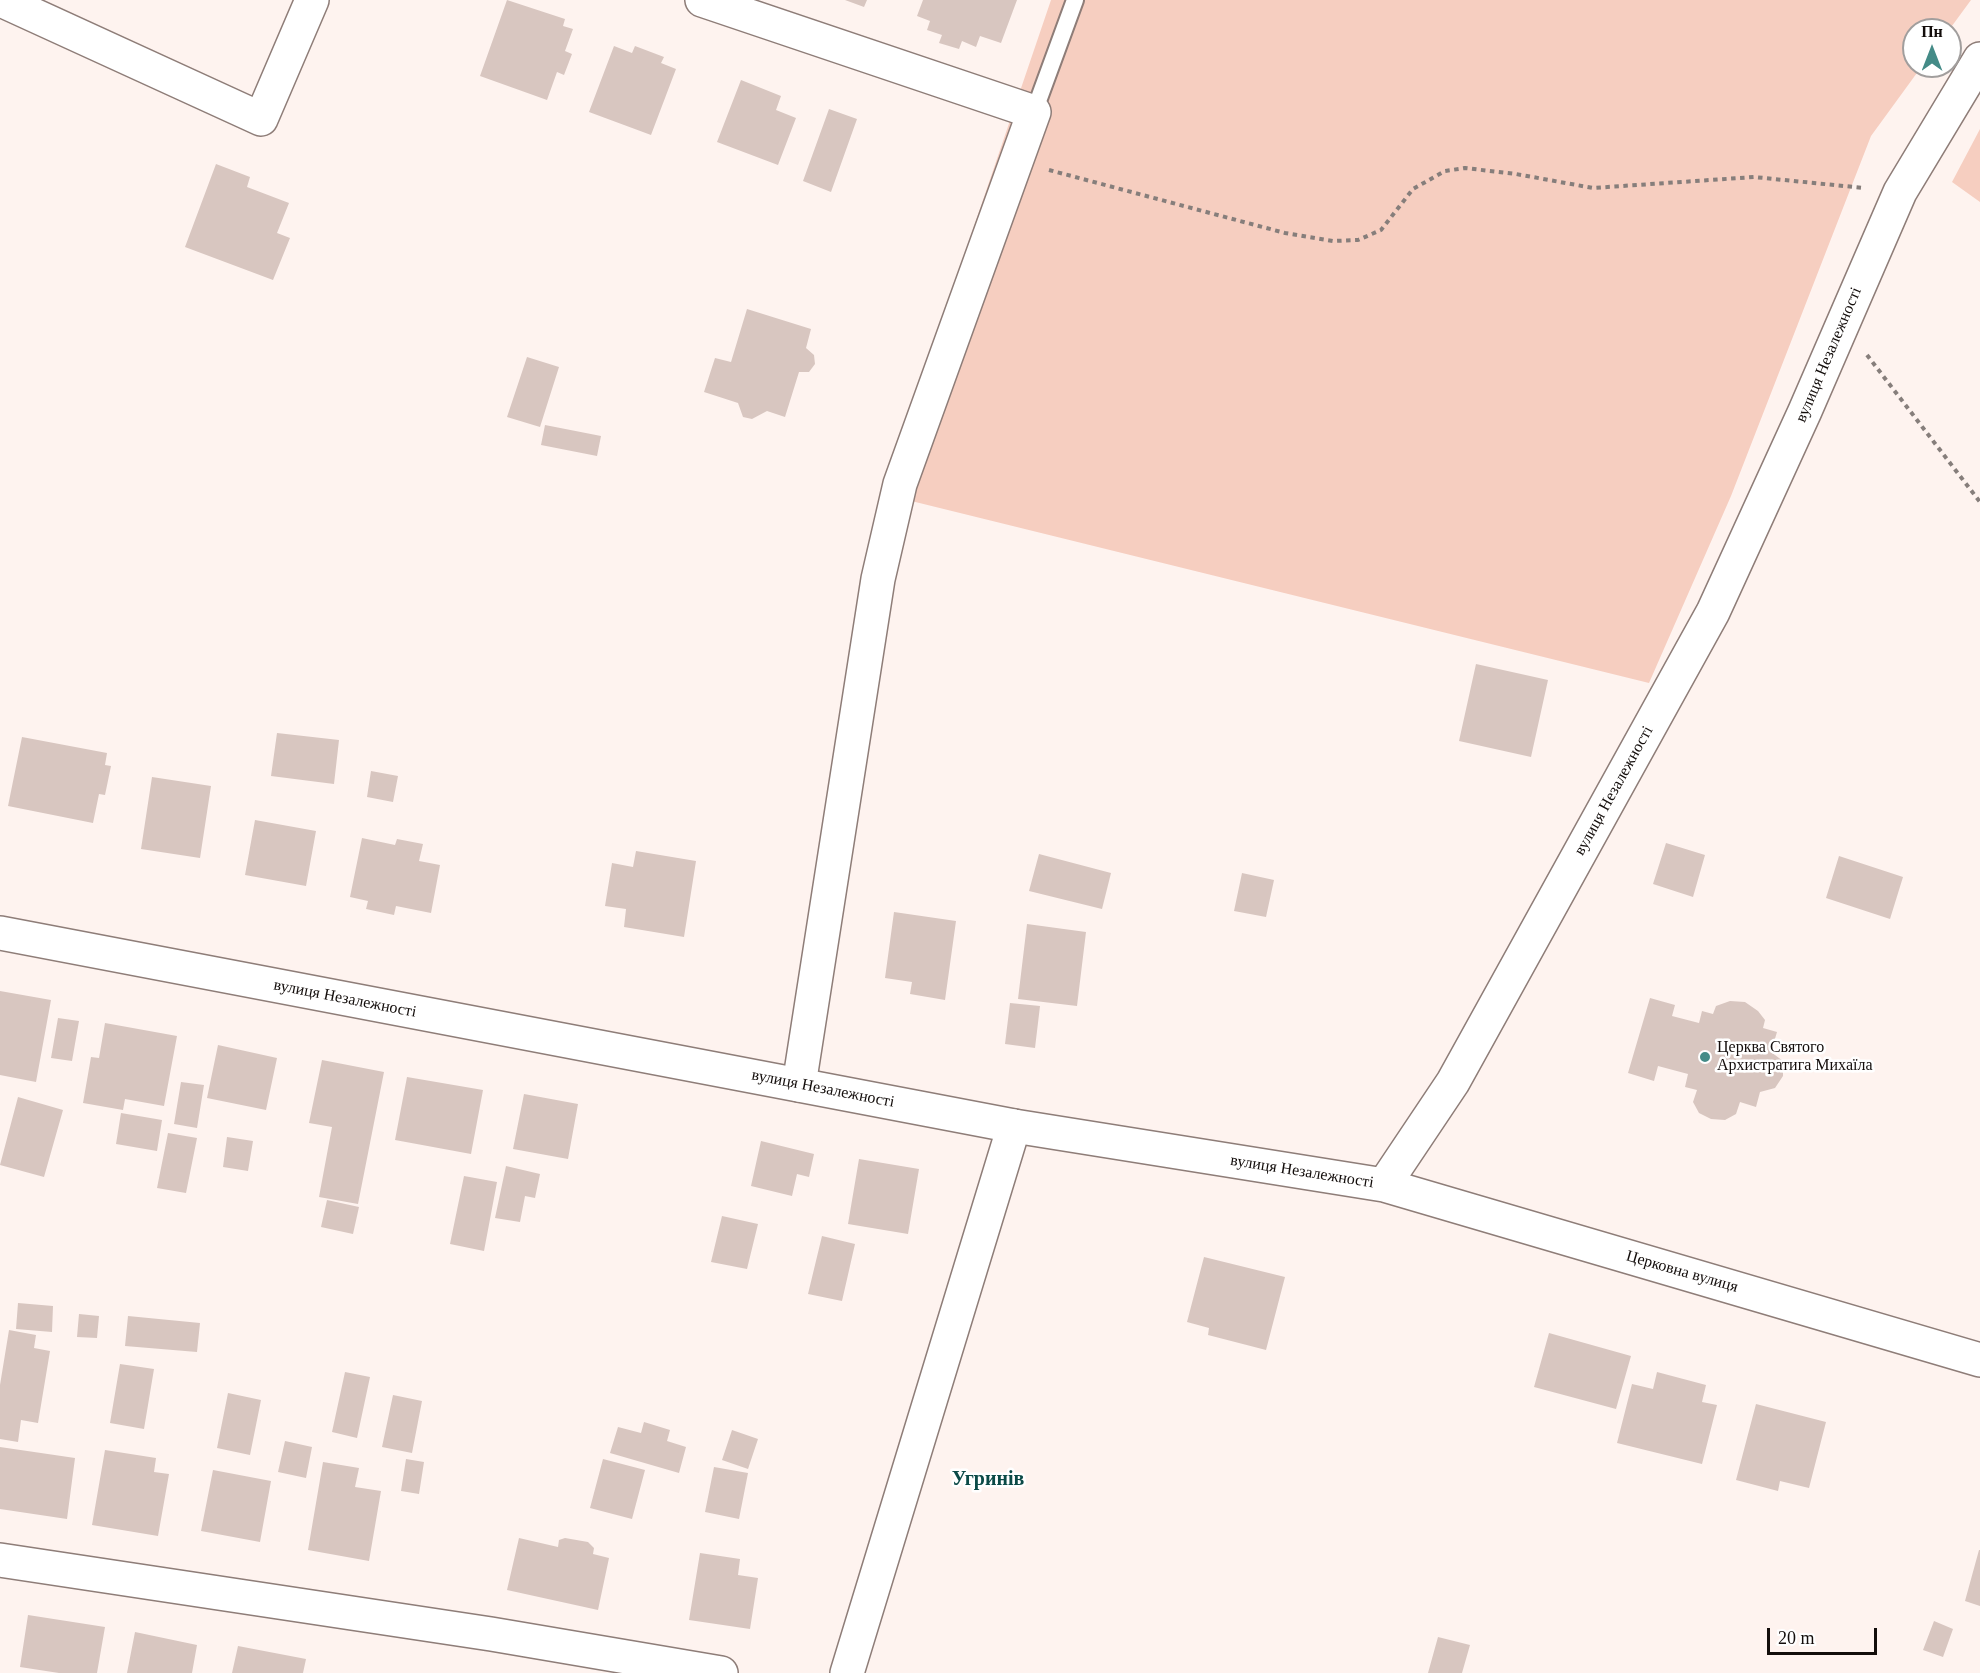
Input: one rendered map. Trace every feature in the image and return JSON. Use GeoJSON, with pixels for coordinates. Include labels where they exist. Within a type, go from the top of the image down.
{"type":"FeatureCollection","features":[{"type":"Feature","properties":{"kind":"street"},"geometry":{"type":"LineString","coordinates":[[1,0],[261,119],[312,0]]}},
{"type":"Feature","properties":{"kind":"street"},"geometry":{"type":"LineString","coordinates":[[702,0],[1034,112],[900,484],[878,579],[799,1085]]}},
{"type":"Feature","properties":{"kind":"street","name":"вулиця Незалежності"},"geometry":{"type":"LineString","coordinates":[[0,933],[1014,1126],[1384,1185],[1453,1082],[1713,612],[1805,411],[1900,192],[1980,59]]}},
{"type":"Feature","properties":{"kind":"street"},"geometry":{"type":"LineString","coordinates":[[847,1673],[1014,1126]]}},
{"type":"Feature","properties":{"kind":"street","name":"Церковна вулиця"},"geometry":{"type":"LineString","coordinates":[[1384,1185],[1980,1360]]}},
{"type":"Feature","properties":{"kind":"street"},"geometry":{"type":"LineString","coordinates":[[0,1560],[491,1634],[721,1673]]}},
{"type":"Feature","properties":{"kind":"lane"},"geometry":{"type":"LineString","coordinates":[[1034,112],[1075,0]]}},
{"type":"Feature","properties":{"kind":"path"},"geometry":{"type":"LineString","coordinates":[[1016,161],[1286,233],[1333,241],[1358,240],[1381,230],[1413,189],[1445,171],[1465,168],[1516,174],[1593,188],[1754,177],[1900,192]]}},
{"type":"Feature","properties":{"kind":"path"},"geometry":{"type":"LineString","coordinates":[[1842,322],[1980,502]]}},
{"type":"Feature","properties":{"kind":"shaded area"},"geometry":{"type":"Polygon","coordinates":[[[1051,0],[1971,0],[1958,18],[1902,18],[1902,78],[1913,78],[1871,136],[1731,496],[1649,683],[883,494],[1051,0]]]}},
{"type":"Feature","properties":{"kind":"shaded area"},"geometry":{"type":"Polygon","coordinates":[[[1980,129],[1980,202],[1952,182],[1980,129]]]}},
{"type":"Feature","properties":{"kind":"building"},"geometry":{"type":"Polygon","coordinates":[[[507,0],[565,19],[563,26],[573,29],[565,51],[572,54],[564,75],[557,72],[547,100],[480,76],[507,0]]]}},
{"type":"Feature","properties":{"kind":"building"},"geometry":{"type":"Polygon","coordinates":[[[845,0],[867,0],[864,7],[845,0]]]}},
{"type":"Feature","properties":{"kind":"building"},"geometry":{"type":"Polygon","coordinates":[[[923,0],[1017,0],[1001,43],[980,36],[976,47],[962,41],[959,49],[939,43],[942,35],[927,30],[930,21],[917,16],[923,0]]]}},
{"type":"Feature","properties":{"kind":"building"},"geometry":{"type":"Polygon","coordinates":[[[614,46],[632,53],[635,46],[664,57],[661,63],[676,69],[651,135],[589,112],[614,46]]]}},
{"type":"Feature","properties":{"kind":"building"},"geometry":{"type":"Polygon","coordinates":[[[741,80],[781,96],[776,110],[796,118],[778,165],[717,142],[741,80]]]}},
{"type":"Feature","properties":{"kind":"building"},"geometry":{"type":"Polygon","coordinates":[[[829,109],[857,119],[831,192],[803,181],[829,109]]]}},
{"type":"Feature","properties":{"kind":"building"},"geometry":{"type":"Polygon","coordinates":[[[216,164],[250,177],[247,187],[289,203],[277,233],[290,238],[273,280],[185,247],[216,164]]]}},
{"type":"Feature","properties":{"kind":"building"},"geometry":{"type":"Polygon","coordinates":[[[747,309],[811,329],[806,348],[814,355],[815,364],[809,372],[799,372],[785,417],[767,411],[752,419],[743,417],[738,403],[704,392],[715,358],[731,362],[747,309]]]}},
{"type":"Feature","properties":{"kind":"building"},"geometry":{"type":"Polygon","coordinates":[[[527,357],[559,367],[540,427],[507,417],[527,357]]]}},
{"type":"Feature","properties":{"kind":"building"},"geometry":{"type":"Polygon","coordinates":[[[545,425],[601,436],[597,456],[541,445],[545,425]]]}},
{"type":"Feature","properties":{"kind":"building"},"geometry":{"type":"Polygon","coordinates":[[[1476,664],[1548,680],[1531,757],[1459,741],[1476,664]]]}},
{"type":"Feature","properties":{"kind":"building"},"geometry":{"type":"Polygon","coordinates":[[[277,733],[339,740],[334,784],[271,776],[277,733]]]}},
{"type":"Feature","properties":{"kind":"building"},"geometry":{"type":"Polygon","coordinates":[[[22,737],[107,753],[105,765],[111,766],[105,795],[99,794],[93,823],[8,806],[22,737]]]}},
{"type":"Feature","properties":{"kind":"building"},"geometry":{"type":"Polygon","coordinates":[[[371,771],[398,776],[393,802],[367,797],[371,771]]]}},
{"type":"Feature","properties":{"kind":"building"},"geometry":{"type":"Polygon","coordinates":[[[152,777],[211,786],[200,858],[141,849],[152,777]]]}},
{"type":"Feature","properties":{"kind":"building"},"geometry":{"type":"Polygon","coordinates":[[[255,820],[316,831],[306,886],[245,875],[255,820]]]}},
{"type":"Feature","properties":{"kind":"building"},"geometry":{"type":"Polygon","coordinates":[[[362,838],[395,845],[397,839],[423,844],[419,861],[440,865],[431,913],[396,906],[394,915],[366,909],[368,901],[350,897],[362,838]]]}},
{"type":"Feature","properties":{"kind":"building"},"geometry":{"type":"Polygon","coordinates":[[[1666,843],[1705,855],[1693,897],[1653,884],[1666,843]]]}},
{"type":"Feature","properties":{"kind":"building"},"geometry":{"type":"Polygon","coordinates":[[[636,851],[696,861],[684,937],[624,927],[626,909],[605,906],[612,863],[633,867],[636,851]]]}},
{"type":"Feature","properties":{"kind":"building"},"geometry":{"type":"Polygon","coordinates":[[[1039,854],[1111,873],[1102,909],[1029,891],[1039,854]]]}},
{"type":"Feature","properties":{"kind":"building"},"geometry":{"type":"Polygon","coordinates":[[[1839,856],[1903,877],[1890,919],[1826,898],[1839,856]]]}},
{"type":"Feature","properties":{"kind":"building"},"geometry":{"type":"Polygon","coordinates":[[[1242,873],[1274,880],[1266,917],[1234,911],[1242,873]]]}},
{"type":"Feature","properties":{"kind":"building"},"geometry":{"type":"Polygon","coordinates":[[[894,912],[956,921],[945,1000],[910,994],[912,982],[885,978],[894,912]]]}},
{"type":"Feature","properties":{"kind":"building"},"geometry":{"type":"Polygon","coordinates":[[[1027,924],[1086,932],[1077,1006],[1018,999],[1027,924]]]}},
{"type":"Feature","properties":{"kind":"building"},"geometry":{"type":"Polygon","coordinates":[[[0,991],[51,1000],[36,1082],[0,1075],[0,991]]]}},
{"type":"Feature","properties":{"kind":"building","name":"Церква Святого Архистратига Михаїла"},"geometry":{"type":"Polygon","coordinates":[[[1650,998],[1675,1005],[1672,1016],[1699,1023],[1702,1011],[1713,1014],[1716,1006],[1730,1001],[1745,1002],[1758,1011],[1765,1020],[1763,1028],[1777,1032],[1771,1052],[1783,1061],[1783,1076],[1775,1088],[1760,1092],[1756,1107],[1740,1102],[1736,1114],[1725,1120],[1711,1119],[1699,1113],[1693,1102],[1697,1090],[1685,1087],[1688,1074],[1658,1066],[1654,1081],[1628,1073],[1650,998]]]}},
{"type":"Feature","properties":{"kind":"building"},"geometry":{"type":"Polygon","coordinates":[[[1010,1003],[1040,1006],[1035,1048],[1005,1044],[1010,1003]]]}},
{"type":"Feature","properties":{"kind":"building"},"geometry":{"type":"Polygon","coordinates":[[[58,1018],[79,1021],[72,1061],[51,1058],[58,1018]]]}},
{"type":"Feature","properties":{"kind":"building"},"geometry":{"type":"Polygon","coordinates":[[[105,1023],[177,1036],[164,1106],[125,1099],[123,1110],[83,1103],[91,1057],[99,1058],[105,1023]]]}},
{"type":"Feature","properties":{"kind":"building"},"geometry":{"type":"Polygon","coordinates":[[[218,1045],[277,1058],[266,1110],[207,1098],[218,1045]]]}},
{"type":"Feature","properties":{"kind":"building"},"geometry":{"type":"Polygon","coordinates":[[[322,1060],[384,1072],[358,1204],[319,1197],[332,1127],[309,1123],[322,1060]]]}},
{"type":"Feature","properties":{"kind":"building"},"geometry":{"type":"Polygon","coordinates":[[[407,1077],[483,1090],[471,1154],[395,1140],[407,1077]]]}},
{"type":"Feature","properties":{"kind":"building"},"geometry":{"type":"Polygon","coordinates":[[[181,1082],[204,1085],[197,1128],[174,1124],[181,1082]]]}},
{"type":"Feature","properties":{"kind":"building"},"geometry":{"type":"Polygon","coordinates":[[[524,1094],[578,1104],[568,1159],[513,1149],[524,1094]]]}},
{"type":"Feature","properties":{"kind":"building"},"geometry":{"type":"Polygon","coordinates":[[[18,1097],[63,1110],[44,1177],[0,1165],[18,1097]]]}},
{"type":"Feature","properties":{"kind":"building"},"geometry":{"type":"Polygon","coordinates":[[[121,1113],[162,1120],[157,1151],[116,1144],[121,1113]]]}},
{"type":"Feature","properties":{"kind":"building"},"geometry":{"type":"Polygon","coordinates":[[[168,1133],[197,1138],[186,1193],[157,1188],[168,1133]]]}},
{"type":"Feature","properties":{"kind":"building"},"geometry":{"type":"Polygon","coordinates":[[[227,1137],[253,1141],[248,1171],[223,1167],[227,1137]]]}},
{"type":"Feature","properties":{"kind":"building"},"geometry":{"type":"Polygon","coordinates":[[[761,1141],[814,1154],[809,1177],[797,1174],[792,1196],[751,1186],[761,1141]]]}},
{"type":"Feature","properties":{"kind":"building"},"geometry":{"type":"Polygon","coordinates":[[[859,1159],[919,1169],[908,1234],[848,1224],[859,1159]]]}},
{"type":"Feature","properties":{"kind":"building"},"geometry":{"type":"Polygon","coordinates":[[[506,1166],[540,1174],[535,1198],[525,1196],[520,1222],[495,1218],[506,1166]]]}},
{"type":"Feature","properties":{"kind":"building"},"geometry":{"type":"Polygon","coordinates":[[[464,1176],[497,1182],[484,1251],[450,1244],[464,1176]]]}},
{"type":"Feature","properties":{"kind":"building"},"geometry":{"type":"Polygon","coordinates":[[[327,1200],[359,1207],[353,1234],[321,1227],[327,1200]]]}},
{"type":"Feature","properties":{"kind":"building"},"geometry":{"type":"Polygon","coordinates":[[[722,1216],[758,1224],[747,1269],[711,1262],[722,1216]]]}},
{"type":"Feature","properties":{"kind":"building"},"geometry":{"type":"Polygon","coordinates":[[[822,1236],[855,1244],[842,1301],[808,1294],[822,1236]]]}},
{"type":"Feature","properties":{"kind":"building"},"geometry":{"type":"Polygon","coordinates":[[[1204,1257],[1285,1277],[1266,1350],[1208,1335],[1209,1328],[1187,1322],[1204,1257]]]}},
{"type":"Feature","properties":{"kind":"building"},"geometry":{"type":"Polygon","coordinates":[[[18,1303],[53,1306],[52,1332],[16,1329],[18,1303]]]}},
{"type":"Feature","properties":{"kind":"building"},"geometry":{"type":"Polygon","coordinates":[[[79,1314],[99,1316],[97,1338],[77,1337],[79,1314]]]}},
{"type":"Feature","properties":{"kind":"building"},"geometry":{"type":"Polygon","coordinates":[[[128,1316],[200,1323],[197,1352],[125,1346],[128,1316]]]}},
{"type":"Feature","properties":{"kind":"building"},"geometry":{"type":"Polygon","coordinates":[[[9,1330],[36,1335],[34,1348],[50,1351],[38,1423],[21,1420],[18,1442],[0,1439],[0,1385],[9,1330]]]}},
{"type":"Feature","properties":{"kind":"building"},"geometry":{"type":"Polygon","coordinates":[[[1549,1333],[1631,1356],[1616,1409],[1534,1387],[1549,1333]]]}},
{"type":"Feature","properties":{"kind":"building"},"geometry":{"type":"Polygon","coordinates":[[[120,1364],[154,1369],[144,1429],[110,1423],[120,1364]]]}},
{"type":"Feature","properties":{"kind":"building"},"geometry":{"type":"Polygon","coordinates":[[[345,1372],[370,1377],[357,1438],[332,1432],[345,1372]]]}},
{"type":"Feature","properties":{"kind":"building"},"geometry":{"type":"Polygon","coordinates":[[[1657,1372],[1706,1385],[1702,1402],[1717,1405],[1702,1464],[1617,1443],[1632,1384],[1653,1389],[1657,1372]]]}},
{"type":"Feature","properties":{"kind":"building"},"geometry":{"type":"Polygon","coordinates":[[[228,1393],[261,1400],[250,1455],[217,1448],[228,1393]]]}},
{"type":"Feature","properties":{"kind":"building"},"geometry":{"type":"Polygon","coordinates":[[[393,1395],[422,1401],[412,1453],[382,1447],[393,1395]]]}},
{"type":"Feature","properties":{"kind":"building"},"geometry":{"type":"Polygon","coordinates":[[[1756,1404],[1826,1422],[1809,1488],[1780,1481],[1778,1491],[1736,1480],[1756,1404]]]}},
{"type":"Feature","properties":{"kind":"building"},"geometry":{"type":"Polygon","coordinates":[[[644,1422],[670,1430],[667,1441],[686,1447],[679,1473],[610,1453],[618,1427],[641,1433],[644,1422]]]}},
{"type":"Feature","properties":{"kind":"building"},"geometry":{"type":"Polygon","coordinates":[[[732,1430],[758,1439],[748,1469],[722,1460],[732,1430]]]}},
{"type":"Feature","properties":{"kind":"building"},"geometry":{"type":"Polygon","coordinates":[[[285,1441],[312,1447],[306,1478],[278,1472],[285,1441]]]}},
{"type":"Feature","properties":{"kind":"building"},"geometry":{"type":"Polygon","coordinates":[[[0,1447],[75,1458],[67,1519],[0,1509],[0,1447]]]}},
{"type":"Feature","properties":{"kind":"building"},"geometry":{"type":"Polygon","coordinates":[[[105,1450],[156,1458],[154,1472],[169,1474],[158,1536],[92,1525],[105,1450]]]}},
{"type":"Feature","properties":{"kind":"building"},"geometry":{"type":"Polygon","coordinates":[[[406,1459],[424,1462],[419,1494],[401,1491],[406,1459]]]}},
{"type":"Feature","properties":{"kind":"building"},"geometry":{"type":"Polygon","coordinates":[[[603,1459],[645,1470],[632,1519],[590,1508],[603,1459]]]}},
{"type":"Feature","properties":{"kind":"building"},"geometry":{"type":"Polygon","coordinates":[[[323,1462],[359,1468],[355,1487],[381,1491],[369,1561],[308,1550],[323,1462]]]}},
{"type":"Feature","properties":{"kind":"building"},"geometry":{"type":"Polygon","coordinates":[[[714,1467],[748,1473],[739,1519],[705,1512],[714,1467]]]}},
{"type":"Feature","properties":{"kind":"building"},"geometry":{"type":"Polygon","coordinates":[[[213,1470],[271,1481],[260,1542],[201,1531],[213,1470]]]}},
{"type":"Feature","properties":{"kind":"building"},"geometry":{"type":"Polygon","coordinates":[[[519,1538],[558,1547],[559,1540],[565,1538],[588,1542],[594,1548],[593,1554],[609,1558],[598,1610],[507,1590],[519,1538]]]}},
{"type":"Feature","properties":{"kind":"building"},"geometry":{"type":"Polygon","coordinates":[[[1980,1550],[1980,1606],[1965,1601],[1980,1550]]]}},
{"type":"Feature","properties":{"kind":"building"},"geometry":{"type":"Polygon","coordinates":[[[700,1553],[740,1559],[738,1575],[758,1578],[750,1629],[689,1620],[700,1553]]]}},
{"type":"Feature","properties":{"kind":"building"},"geometry":{"type":"Polygon","coordinates":[[[28,1615],[105,1627],[97,1673],[59,1673],[20,1667],[28,1615]]]}},
{"type":"Feature","properties":{"kind":"building"},"geometry":{"type":"Polygon","coordinates":[[[1934,1621],[1953,1629],[1943,1657],[1923,1650],[1934,1621]]]}},
{"type":"Feature","properties":{"kind":"building"},"geometry":{"type":"Polygon","coordinates":[[[135,1632],[197,1645],[192,1673],[127,1673],[135,1632]]]}},
{"type":"Feature","properties":{"kind":"building"},"geometry":{"type":"Polygon","coordinates":[[[1438,1637],[1470,1645],[1462,1673],[1428,1673],[1438,1637]]]}},
{"type":"Feature","properties":{"kind":"building"},"geometry":{"type":"Polygon","coordinates":[[[238,1646],[306,1659],[303,1673],[232,1673],[238,1646]]]}},
{"type":"Feature","properties":{"kind":"place","name":"Церква Святого Архистратига Михаїла"},"geometry":{"type":"Point","coordinates":[1705,1057]}},
{"type":"Feature","properties":{"kind":"district","name":"Угринів"},"geometry":{"type":"Point","coordinates":[988,1480]}}]}
